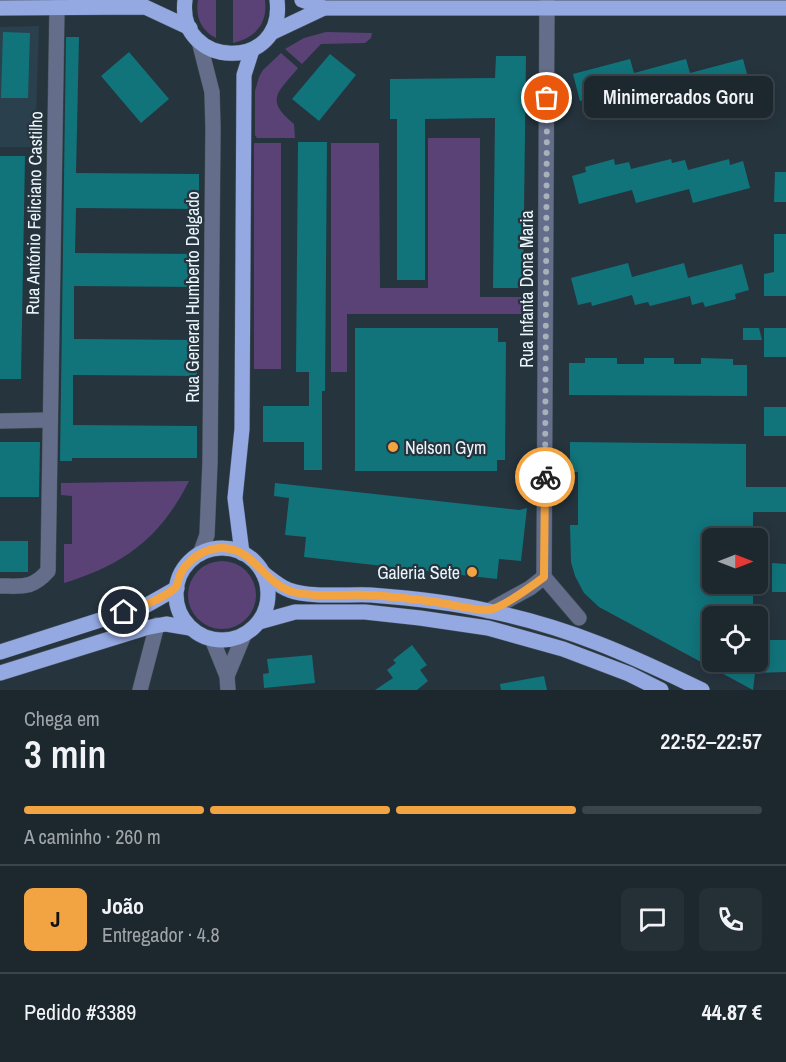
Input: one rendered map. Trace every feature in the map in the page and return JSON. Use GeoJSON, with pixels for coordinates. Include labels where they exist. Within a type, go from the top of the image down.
{"type":"FeatureCollection","features":[{"type":"Feature","properties":{"kind":"main road"},"geometry":{"type":"LineString","coordinates":[[185,0],[185,17],[199,41],[211,50],[224,54],[252,50],[266,40],[276,21],[277,0]]}},
{"type":"Feature","properties":{"kind":"main road"},"geometry":{"type":"LineString","coordinates":[[302,0],[324,8],[547,4],[786,8]]}},
{"type":"Feature","properties":{"kind":"main road"},"geometry":{"type":"LineString","coordinates":[[0,8],[152,3],[190,28]]}},
{"type":"Feature","properties":{"kind":"main road"},"geometry":{"type":"LineString","coordinates":[[271,33],[324,8]]}},
{"type":"Feature","properties":{"kind":"main road"},"geometry":{"type":"LineString","coordinates":[[242,553],[235,498],[242,405],[244,75],[252,50]]}},
{"type":"Feature","properties":{"kind":"main road"},"geometry":{"type":"LineString","coordinates":[[190,628],[178,608],[177,588],[184,568],[200,554],[221,548],[242,553],[257,564],[263,573],[267,582],[267,603],[259,622]]}},
{"type":"Feature","properties":{"kind":"main road"},"geometry":{"type":"LineString","coordinates":[[263,573],[289,590],[304,594],[371,595],[455,604],[544,624],[630,655],[702,690]]}},
{"type":"Feature","properties":{"kind":"main road"},"geometry":{"type":"LineString","coordinates":[[0,652],[147,605],[177,588]]}},
{"type":"Feature","properties":{"kind":"main road"},"geometry":{"type":"LineString","coordinates":[[0,673],[157,625],[190,628],[212,639],[234,639],[259,622],[295,612],[365,612],[488,628],[563,649],[629,674],[661,690]]}},
{"type":"Feature","properties":{"kind":"street","name":"Rua Infanta Dona Maria"},"geometry":{"type":"LineString","coordinates":[[544,577],[547,4]]}},
{"type":"Feature","properties":{"kind":"street","name":"Rua António Feliciano Castilho"},"geometry":{"type":"LineString","coordinates":[[0,586],[29,586],[40,580],[48,571],[57,7]]}},
{"type":"Feature","properties":{"kind":"street","name":"Rua General Humberto Delgado"},"geometry":{"type":"LineString","coordinates":[[199,41],[212,92],[213,128],[210,462],[207,535],[200,554]]}},
{"type":"Feature","properties":{"kind":"street"},"geometry":{"type":"LineString","coordinates":[[0,421],[50,420]]}},
{"type":"Feature","properties":{"kind":"street"},"geometry":{"type":"LineString","coordinates":[[488,610],[530,588],[544,577],[579,618]]}},
{"type":"Feature","properties":{"kind":"street"},"geometry":{"type":"LineString","coordinates":[[140,690],[157,625]]}},
{"type":"Feature","properties":{"kind":"street"},"geometry":{"type":"LineString","coordinates":[[227,683],[244,634]]}},
{"type":"Feature","properties":{"kind":"street"},"geometry":{"type":"LineString","coordinates":[[212,639],[227,683]]}},
{"type":"Feature","properties":{"kind":"shaded area"},"geometry":{"type":"Polygon","coordinates":[[[198,0],[216,0],[216,38],[206,31],[200,22],[197,12],[198,0]]]}},
{"type":"Feature","properties":{"kind":"shaded area"},"geometry":{"type":"Polygon","coordinates":[[[233,0],[265,0],[265,9],[262,23],[254,34],[233,43],[233,0]]]}},
{"type":"Feature","properties":{"kind":"shaded area"},"geometry":{"type":"Polygon","coordinates":[[[39,26],[35,147],[0,147],[0,27],[39,26]]]}},
{"type":"Feature","properties":{"kind":"shaded area"},"geometry":{"type":"Polygon","coordinates":[[[326,32],[372,33],[371,38],[365,43],[321,44],[302,64],[285,49],[304,38],[326,32]]]}},
{"type":"Feature","properties":{"kind":"shaded area"},"geometry":{"type":"Polygon","coordinates":[[[281,53],[298,68],[277,96],[279,108],[294,124],[295,138],[257,138],[255,135],[255,91],[263,70],[281,53]]]}},
{"type":"Feature","properties":{"kind":"shaded area"},"geometry":{"type":"Polygon","coordinates":[[[428,138],[480,138],[480,297],[526,297],[526,314],[347,314],[347,372],[331,372],[331,143],[379,143],[380,288],[428,288],[428,138]]]}},
{"type":"Feature","properties":{"kind":"shaded area"},"geometry":{"type":"Polygon","coordinates":[[[254,143],[281,143],[281,369],[254,369],[254,143]]]}},
{"type":"Feature","properties":{"kind":"shaded area"},"geometry":{"type":"Polygon","coordinates":[[[189,481],[166,518],[138,546],[123,558],[105,567],[64,583],[64,544],[72,544],[72,496],[61,495],[61,483],[189,481]]]}},
{"type":"Feature","properties":{"kind":"shaded area"},"geometry":{"type":"Polygon","coordinates":[[[215,561],[229,561],[241,566],[251,576],[256,595],[251,614],[241,624],[229,629],[215,629],[203,624],[193,614],[188,602],[188,588],[193,576],[203,566],[215,561]]]}},
{"type":"Feature","properties":{"kind":"building"},"geometry":{"type":"Polygon","coordinates":[[[3,32],[30,33],[28,98],[1,98],[3,32]]]}},
{"type":"Feature","properties":{"kind":"building"},"geometry":{"type":"Polygon","coordinates":[[[66,37],[79,37],[76,173],[199,174],[199,209],[76,208],[75,253],[198,254],[198,287],[74,286],[74,339],[197,340],[197,376],[73,375],[73,425],[197,426],[197,458],[72,458],[72,461],[60,461],[66,37]]]}},
{"type":"Feature","properties":{"kind":"building"},"geometry":{"type":"Polygon","coordinates":[[[129,52],[169,99],[141,123],[101,76],[129,52]]]}},
{"type":"Feature","properties":{"kind":"building"},"geometry":{"type":"Polygon","coordinates":[[[330,54],[356,75],[319,121],[292,99],[330,54]]]}},
{"type":"Feature","properties":{"kind":"building"},"geometry":{"type":"Polygon","coordinates":[[[496,56],[526,56],[523,288],[493,288],[495,118],[425,119],[425,280],[397,280],[397,119],[390,119],[390,79],[495,78],[496,56]]]}},
{"type":"Feature","properties":{"kind":"building"},"geometry":{"type":"Polygon","coordinates":[[[630,59],[634,73],[686,59],[690,73],[743,59],[750,85],[737,89],[738,94],[706,103],[705,97],[694,100],[691,91],[651,102],[650,97],[637,101],[634,91],[594,101],[593,97],[580,101],[573,74],[630,59]]]}},
{"type":"Feature","properties":{"kind":"building"},"geometry":{"type":"Polygon","coordinates":[[[298,142],[327,142],[322,470],[304,470],[304,442],[263,442],[263,406],[309,406],[309,372],[296,372],[298,142]]]}},
{"type":"Feature","properties":{"kind":"building"},"geometry":{"type":"Polygon","coordinates":[[[0,156],[25,156],[21,379],[0,379],[0,156]]]}},
{"type":"Feature","properties":{"kind":"building"},"geometry":{"type":"Polygon","coordinates":[[[614,159],[615,165],[629,162],[631,169],[671,159],[672,163],[685,160],[688,170],[729,159],[730,165],[743,161],[750,188],[693,203],[689,189],[636,203],[632,190],[579,204],[572,176],[586,172],[585,167],[614,159]]]}},
{"type":"Feature","properties":{"kind":"building"},"geometry":{"type":"Polygon","coordinates":[[[775,172],[786,172],[786,202],[774,202],[775,172]]]}},
{"type":"Feature","properties":{"kind":"building"},"geometry":{"type":"Polygon","coordinates":[[[774,234],[786,234],[786,296],[764,296],[764,274],[774,272],[774,234]]]}},
{"type":"Feature","properties":{"kind":"building"},"geometry":{"type":"Polygon","coordinates":[[[628,263],[632,277],[684,263],[688,278],[742,264],[749,290],[735,294],[736,299],[705,307],[703,302],[692,305],[690,296],[650,306],[648,302],[635,305],[632,295],[592,306],[591,302],[578,305],[571,278],[628,263]]]}},
{"type":"Feature","properties":{"kind":"building"},"geometry":{"type":"Polygon","coordinates":[[[355,328],[498,328],[498,342],[506,342],[505,460],[497,460],[497,471],[355,471],[355,328]]]}},
{"type":"Feature","properties":{"kind":"building"},"geometry":{"type":"Polygon","coordinates":[[[743,328],[759,328],[762,340],[743,340],[743,328]]]}},
{"type":"Feature","properties":{"kind":"building"},"geometry":{"type":"Polygon","coordinates":[[[764,328],[786,328],[786,357],[764,357],[764,328]]]}},
{"type":"Feature","properties":{"kind":"building"},"geometry":{"type":"Polygon","coordinates":[[[585,358],[617,358],[617,364],[644,364],[644,358],[674,358],[674,364],[701,364],[701,358],[733,359],[733,365],[747,365],[747,396],[569,395],[569,363],[585,363],[585,358]]]}},
{"type":"Feature","properties":{"kind":"building"},"geometry":{"type":"Polygon","coordinates":[[[764,407],[786,407],[786,436],[764,436],[764,407]]]}},
{"type":"Feature","properties":{"kind":"building"},"geometry":{"type":"Polygon","coordinates":[[[0,442],[40,442],[39,497],[0,497],[0,442]]]}},
{"type":"Feature","properties":{"kind":"building"},"geometry":{"type":"Polygon","coordinates":[[[570,442],[746,444],[746,487],[786,487],[786,512],[753,512],[753,528],[702,528],[702,594],[753,594],[753,606],[702,606],[702,663],[599,607],[584,593],[571,562],[570,525],[578,525],[578,472],[570,472],[570,442]]]}},
{"type":"Feature","properties":{"kind":"building"},"geometry":{"type":"Polygon","coordinates":[[[275,483],[519,510],[527,508],[521,561],[499,559],[497,579],[304,557],[306,537],[285,535],[289,498],[274,496],[275,483]]]}},
{"type":"Feature","properties":{"kind":"building"},"geometry":{"type":"Polygon","coordinates":[[[0,541],[28,541],[28,572],[0,572],[0,541]]]}},
{"type":"Feature","properties":{"kind":"building"},"geometry":{"type":"Polygon","coordinates":[[[772,563],[786,564],[786,592],[772,592],[772,563]]]}},
{"type":"Feature","properties":{"kind":"building"},"geometry":{"type":"Polygon","coordinates":[[[768,640],[786,640],[786,672],[755,673],[753,690],[720,672],[768,672],[768,640]]]}},
{"type":"Feature","properties":{"kind":"building"},"geometry":{"type":"Polygon","coordinates":[[[412,645],[427,665],[420,670],[428,681],[417,690],[375,690],[393,678],[387,670],[396,663],[393,660],[412,645]]]}},
{"type":"Feature","properties":{"kind":"building"},"geometry":{"type":"Polygon","coordinates":[[[312,655],[315,683],[264,688],[263,674],[269,673],[267,659],[312,655]]]}},
{"type":"Feature","properties":{"kind":"building"},"geometry":{"type":"Polygon","coordinates":[[[544,676],[547,690],[501,690],[500,684],[544,676]]]}},
{"type":"Feature","properties":{"kind":"way so far"},"geometry":{"type":"LineString","coordinates":[[545,477],[547,98]]}},
{"type":"Feature","properties":{"kind":"place","name":"Minimercados Goru"},"geometry":{"type":"Point","coordinates":[547,98]}},
{"type":"Feature","properties":{"kind":"place","name":"Nelson Gym"},"geometry":{"type":"Point","coordinates":[393,447]}},
{"type":"Feature","properties":{"kind":"place","name":"Galeria Sete"},"geometry":{"type":"Point","coordinates":[472,572]}},
{"type":"Feature","properties":{"kind":"route"},"geometry":{"type":"LineString","coordinates":[[124,612],[147,605],[177,588],[184,568],[191,560],[200,554],[221,548],[242,553],[252,559],[263,573],[278,584],[304,594],[394,597],[488,610],[530,588],[544,577],[545,477]]}}]}
